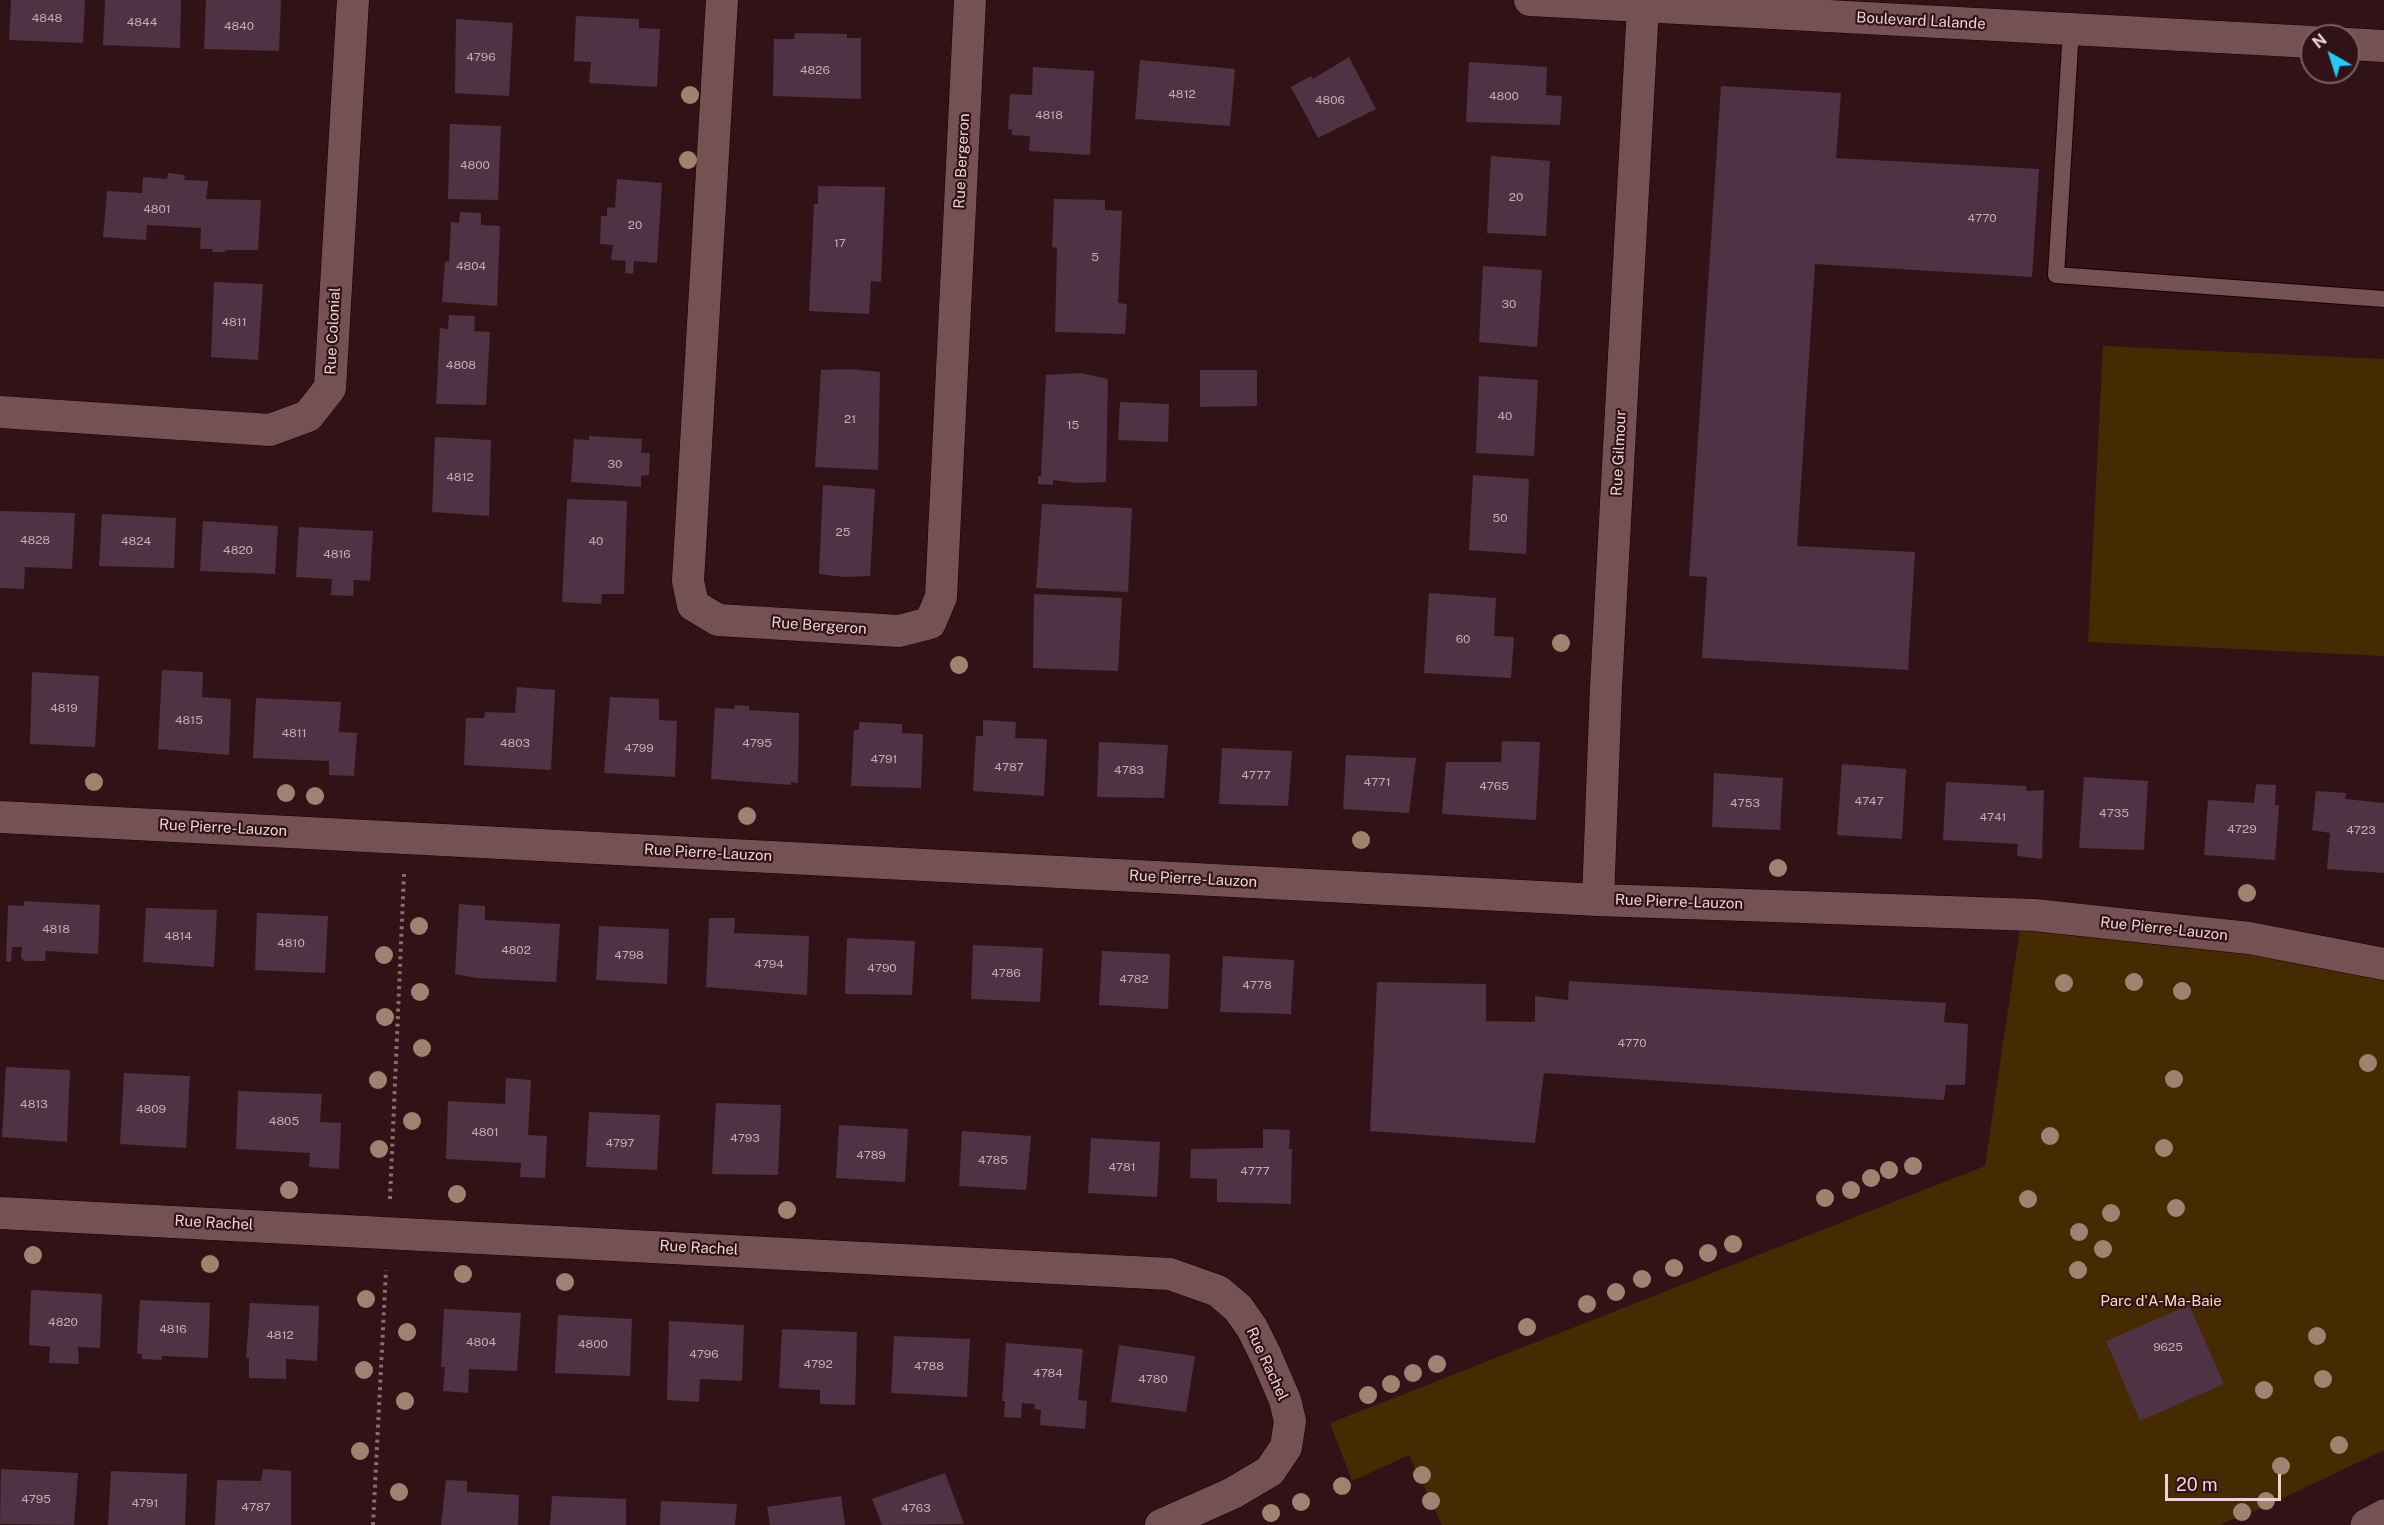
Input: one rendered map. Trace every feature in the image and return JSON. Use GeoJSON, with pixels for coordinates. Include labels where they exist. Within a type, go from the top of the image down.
{"type":"FeatureCollection","features":[{"type":"Feature","properties":{"kind":"main road"},"geometry":{"type":"LineString","coordinates":[[2367,1525],[2384,1516]]}},
{"type":"Feature","properties":{"kind":"street","name":"Rue Colonial"},"geometry":{"type":"LineString","coordinates":[[0,412],[270,430],[308,416],[330,388],[353,0]]}},
{"type":"Feature","properties":{"kind":"street","name":"Rue Bergeron"},"geometry":{"type":"LineString","coordinates":[[722,0],[688,581],[693,605],[718,620],[899,631],[930,623],[941,597],[970,0]]}},
{"type":"Feature","properties":{"kind":"street","name":"Boulevard Lalande"},"geometry":{"type":"LineString","coordinates":[[1530,0],[2300,41]]}},
{"type":"Feature","properties":{"kind":"street","name":"Rue Gilmour"},"geometry":{"type":"LineString","coordinates":[[1598,900],[1606,687],[1643,6]]}},
{"type":"Feature","properties":{"kind":"street"},"geometry":{"type":"LineString","coordinates":[[2360,45],[2384,46]]}},
{"type":"Feature","properties":{"kind":"street","name":"Rue Pierre-Lauzon"},"geometry":{"type":"LineString","coordinates":[[0,817],[1598,900],[2034,915],[2249,938],[2384,964]]}},
{"type":"Feature","properties":{"kind":"street","name":"Rue Rachel"},"geometry":{"type":"LineString","coordinates":[[0,1213],[1170,1274],[1218,1291],[1238,1308],[1252,1328],[1285,1400],[1290,1421],[1286,1447],[1270,1472],[1256,1482],[1161,1525]]}},
{"type":"Feature","properties":{"kind":"lane"},"geometry":{"type":"LineString","coordinates":[[2071,29],[2056,275],[2384,298]]}},
{"type":"Feature","properties":{"kind":"path"},"geometry":{"type":"LineString","coordinates":[[373,1525],[405,837]]}},
{"type":"Feature","properties":{"kind":"green space"},"geometry":{"type":"Polygon","coordinates":[[[2103,346],[2384,359],[2384,656],[2088,642],[2103,346]]]}},
{"type":"Feature","properties":{"kind":"green space","name":"Parc d'A-Ma-Baie"},"geometry":{"type":"Polygon","coordinates":[[[2022,915],[2384,964],[2384,1450],[2260,1509],[2219,1525],[1442,1525],[1409,1455],[1352,1481],[1330,1423],[1985,1166],[2022,915]]]}},
{"type":"Feature","properties":{"kind":"building"},"geometry":{"type":"Polygon","coordinates":[[[11,0],[85,0],[83,43],[9,40],[11,0]]]}},
{"type":"Feature","properties":{"kind":"building"},"geometry":{"type":"Polygon","coordinates":[[[105,0],[181,0],[180,48],[103,45],[105,0]]]}},
{"type":"Feature","properties":{"kind":"building"},"geometry":{"type":"Polygon","coordinates":[[[206,0],[281,0],[279,51],[204,49],[206,0]]]}},
{"type":"Feature","properties":{"kind":"building"},"geometry":{"type":"Polygon","coordinates":[[[576,16],[639,19],[639,28],[660,29],[657,87],[589,83],[591,62],[574,61],[576,16]]]}},
{"type":"Feature","properties":{"kind":"building"},"geometry":{"type":"Polygon","coordinates":[[[456,19],[513,23],[509,96],[455,93],[456,19]]]}},
{"type":"Feature","properties":{"kind":"building"},"geometry":{"type":"Polygon","coordinates":[[[795,33],[847,34],[847,38],[861,38],[861,99],[773,96],[774,39],[794,39],[795,33]]]}},
{"type":"Feature","properties":{"kind":"building"},"geometry":{"type":"Polygon","coordinates":[[[1349,57],[1376,109],[1318,138],[1291,87],[1311,76],[1313,79],[1349,57]]]}},
{"type":"Feature","properties":{"kind":"building"},"geometry":{"type":"Polygon","coordinates":[[[1140,60],[1235,69],[1230,126],[1135,119],[1140,60]]]}},
{"type":"Feature","properties":{"kind":"building"},"geometry":{"type":"Polygon","coordinates":[[[1469,62],[1547,67],[1546,95],[1562,96],[1560,125],[1466,122],[1469,62]]]}},
{"type":"Feature","properties":{"kind":"building"},"geometry":{"type":"Polygon","coordinates":[[[1033,67],[1094,71],[1090,155],[1029,151],[1030,136],[1012,135],[1012,130],[1008,129],[1010,94],[1032,95],[1033,67]]]}},
{"type":"Feature","properties":{"kind":"building"},"geometry":{"type":"Polygon","coordinates":[[[1721,86],[1841,93],[1836,158],[2039,169],[2032,277],[1815,264],[1797,546],[1915,552],[1908,670],[1702,658],[1707,577],[1689,576],[1721,86]]]}},
{"type":"Feature","properties":{"kind":"building"},"geometry":{"type":"Polygon","coordinates":[[[450,124],[501,126],[498,200],[448,199],[450,124]]]}},
{"type":"Feature","properties":{"kind":"building"},"geometry":{"type":"Polygon","coordinates":[[[1491,156],[1550,161],[1546,236],[1487,233],[1491,156]]]}},
{"type":"Feature","properties":{"kind":"building"},"geometry":{"type":"Polygon","coordinates":[[[168,173],[185,175],[184,180],[208,181],[206,199],[261,200],[258,250],[213,252],[212,249],[200,249],[201,228],[147,225],[146,240],[103,237],[107,191],[142,193],[143,177],[167,179],[168,173]]]}},
{"type":"Feature","properties":{"kind":"building"},"geometry":{"type":"Polygon","coordinates":[[[617,179],[662,183],[657,263],[634,261],[633,274],[625,273],[626,261],[611,260],[613,245],[600,244],[601,216],[607,216],[607,207],[615,208],[617,179]]]}},
{"type":"Feature","properties":{"kind":"building"},"geometry":{"type":"Polygon","coordinates":[[[818,186],[885,187],[881,282],[871,281],[869,314],[809,311],[814,204],[818,204],[818,186]]]}},
{"type":"Feature","properties":{"kind":"building"},"geometry":{"type":"Polygon","coordinates":[[[1054,199],[1105,200],[1105,210],[1122,211],[1118,303],[1127,304],[1125,334],[1055,332],[1057,248],[1052,247],[1054,199]]]}},
{"type":"Feature","properties":{"kind":"building"},"geometry":{"type":"Polygon","coordinates":[[[460,212],[481,213],[481,225],[500,226],[497,306],[442,302],[445,261],[449,262],[451,222],[459,223],[460,212]]]}},
{"type":"Feature","properties":{"kind":"building"},"geometry":{"type":"Polygon","coordinates":[[[1483,266],[1542,270],[1537,347],[1479,342],[1483,266]]]}},
{"type":"Feature","properties":{"kind":"building"},"geometry":{"type":"Polygon","coordinates":[[[214,282],[263,284],[258,360],[211,357],[214,282]]]}},
{"type":"Feature","properties":{"kind":"building"},"geometry":{"type":"Polygon","coordinates":[[[449,315],[475,316],[474,331],[490,332],[486,405],[436,404],[440,328],[448,329],[449,315]]]}},
{"type":"Feature","properties":{"kind":"building"},"geometry":{"type":"Polygon","coordinates":[[[850,369],[880,372],[878,470],[815,467],[821,370],[850,369]]]}},
{"type":"Feature","properties":{"kind":"building"},"geometry":{"type":"Polygon","coordinates":[[[1200,370],[1257,370],[1257,406],[1200,407],[1200,370]]]}},
{"type":"Feature","properties":{"kind":"building"},"geometry":{"type":"Polygon","coordinates":[[[1081,373],[1108,379],[1106,482],[1077,483],[1053,480],[1053,485],[1038,484],[1038,476],[1041,476],[1046,375],[1081,373]]]}},
{"type":"Feature","properties":{"kind":"building"},"geometry":{"type":"Polygon","coordinates":[[[1479,376],[1538,380],[1534,456],[1476,453],[1479,376]]]}},
{"type":"Feature","properties":{"kind":"building"},"geometry":{"type":"Polygon","coordinates":[[[1120,402],[1169,404],[1168,442],[1118,440],[1120,402]]]}},
{"type":"Feature","properties":{"kind":"building"},"geometry":{"type":"Polygon","coordinates":[[[589,436],[642,439],[641,453],[650,453],[649,475],[641,476],[641,487],[571,482],[574,439],[589,440],[589,436]]]}},
{"type":"Feature","properties":{"kind":"building"},"geometry":{"type":"Polygon","coordinates":[[[435,437],[491,440],[489,516],[432,512],[435,437]]]}},
{"type":"Feature","properties":{"kind":"building"},"geometry":{"type":"Polygon","coordinates":[[[1473,475],[1529,479],[1526,554],[1469,550],[1473,475]]]}},
{"type":"Feature","properties":{"kind":"building"},"geometry":{"type":"Polygon","coordinates":[[[823,485],[875,489],[870,576],[844,577],[819,574],[823,485]]]}},
{"type":"Feature","properties":{"kind":"building"},"geometry":{"type":"Polygon","coordinates":[[[567,499],[627,501],[624,594],[602,594],[601,604],[562,602],[567,499]]]}},
{"type":"Feature","properties":{"kind":"building"},"geometry":{"type":"Polygon","coordinates":[[[1042,504],[1132,508],[1128,592],[1036,588],[1042,504]]]}},
{"type":"Feature","properties":{"kind":"building"},"geometry":{"type":"Polygon","coordinates":[[[0,511],[75,513],[72,569],[25,567],[24,589],[0,588],[0,511]]]}},
{"type":"Feature","properties":{"kind":"building"},"geometry":{"type":"Polygon","coordinates":[[[102,514],[176,518],[174,568],[99,566],[102,514]]]}},
{"type":"Feature","properties":{"kind":"building"},"geometry":{"type":"Polygon","coordinates":[[[203,521],[278,526],[275,574],[200,571],[203,521]]]}},
{"type":"Feature","properties":{"kind":"building"},"geometry":{"type":"Polygon","coordinates":[[[299,527],[373,531],[370,581],[354,580],[353,596],[331,595],[332,579],[296,577],[299,527]]]}},
{"type":"Feature","properties":{"kind":"building"},"geometry":{"type":"Polygon","coordinates":[[[1429,593],[1496,598],[1494,636],[1514,637],[1511,678],[1424,673],[1429,593]]]}},
{"type":"Feature","properties":{"kind":"building"},"geometry":{"type":"Polygon","coordinates":[[[1034,594],[1122,598],[1118,671],[1033,668],[1034,594]]]}},
{"type":"Feature","properties":{"kind":"building"},"geometry":{"type":"Polygon","coordinates":[[[162,670],[203,672],[202,697],[231,699],[229,755],[158,749],[162,670]]]}},
{"type":"Feature","properties":{"kind":"building"},"geometry":{"type":"Polygon","coordinates":[[[32,672],[99,676],[95,747],[30,744],[32,672]]]}},
{"type":"Feature","properties":{"kind":"building"},"geometry":{"type":"Polygon","coordinates":[[[517,687],[555,690],[551,770],[464,765],[466,718],[484,718],[485,712],[515,713],[517,687]]]}},
{"type":"Feature","properties":{"kind":"building"},"geometry":{"type":"Polygon","coordinates":[[[610,697],[659,699],[659,720],[677,721],[675,777],[604,773],[610,697]]]}},
{"type":"Feature","properties":{"kind":"building"},"geometry":{"type":"Polygon","coordinates":[[[256,698],[341,702],[339,732],[357,733],[354,776],[329,775],[329,761],[253,758],[256,698]]]}},
{"type":"Feature","properties":{"kind":"building"},"geometry":{"type":"Polygon","coordinates":[[[735,705],[749,706],[749,710],[799,713],[798,783],[791,782],[791,785],[711,779],[715,708],[734,709],[735,705]]]}},
{"type":"Feature","properties":{"kind":"building"},"geometry":{"type":"Polygon","coordinates":[[[983,720],[1016,722],[1015,738],[1047,739],[1044,796],[973,791],[976,736],[983,736],[983,720]]]}},
{"type":"Feature","properties":{"kind":"building"},"geometry":{"type":"Polygon","coordinates":[[[859,722],[902,724],[902,733],[923,734],[921,788],[851,786],[854,730],[859,730],[859,722]]]}},
{"type":"Feature","properties":{"kind":"building"},"geometry":{"type":"Polygon","coordinates":[[[1502,741],[1540,742],[1536,820],[1442,814],[1446,762],[1501,762],[1502,741]]]}},
{"type":"Feature","properties":{"kind":"building"},"geometry":{"type":"Polygon","coordinates":[[[1099,742],[1168,745],[1164,798],[1097,797],[1099,742]]]}},
{"type":"Feature","properties":{"kind":"building"},"geometry":{"type":"Polygon","coordinates":[[[1222,748],[1292,751],[1288,806],[1219,804],[1222,748]]]}},
{"type":"Feature","properties":{"kind":"building"},"geometry":{"type":"Polygon","coordinates":[[[1346,755],[1416,758],[1409,813],[1343,809],[1346,755]]]}},
{"type":"Feature","properties":{"kind":"building"},"geometry":{"type":"Polygon","coordinates":[[[1842,764],[1906,769],[1902,839],[1837,835],[1842,764]]]}},
{"type":"Feature","properties":{"kind":"building"},"geometry":{"type":"Polygon","coordinates":[[[1714,773],[1783,778],[1780,830],[1712,827],[1714,773]]]}},
{"type":"Feature","properties":{"kind":"building"},"geometry":{"type":"Polygon","coordinates":[[[2084,777],[2148,781],[2144,850],[2079,848],[2084,777]]]}},
{"type":"Feature","properties":{"kind":"building"},"geometry":{"type":"Polygon","coordinates":[[[1946,782],[2026,786],[2027,791],[2044,790],[2042,859],[2017,856],[2018,844],[1943,840],[1946,782]]]}},
{"type":"Feature","properties":{"kind":"building"},"geometry":{"type":"Polygon","coordinates":[[[2256,784],[2276,785],[2275,805],[2279,805],[2275,860],[2204,855],[2208,800],[2254,803],[2256,784]]]}},
{"type":"Feature","properties":{"kind":"building"},"geometry":{"type":"Polygon","coordinates":[[[2316,791],[2346,793],[2345,799],[2384,803],[2384,873],[2327,869],[2330,833],[2312,830],[2316,791]]]}},
{"type":"Feature","properties":{"kind":"building"},"geometry":{"type":"Polygon","coordinates":[[[24,901],[100,905],[98,954],[46,951],[45,961],[25,961],[21,958],[22,947],[12,947],[11,962],[6,961],[8,905],[24,906],[24,901]]]}},
{"type":"Feature","properties":{"kind":"building"},"geometry":{"type":"Polygon","coordinates":[[[459,904],[485,906],[485,920],[560,924],[556,982],[476,978],[455,974],[459,904]]]}},
{"type":"Feature","properties":{"kind":"building"},"geometry":{"type":"Polygon","coordinates":[[[146,908],[217,910],[214,967],[143,962],[146,908]]]}},
{"type":"Feature","properties":{"kind":"building"},"geometry":{"type":"Polygon","coordinates":[[[257,913],[328,916],[325,973],[255,970],[257,913]]]}},
{"type":"Feature","properties":{"kind":"building"},"geometry":{"type":"Polygon","coordinates":[[[709,918],[735,918],[734,933],[809,936],[807,995],[706,987],[709,918]]]}},
{"type":"Feature","properties":{"kind":"building"},"geometry":{"type":"Polygon","coordinates":[[[599,926],[669,929],[667,984],[596,980],[599,926]]]}},
{"type":"Feature","properties":{"kind":"building"},"geometry":{"type":"Polygon","coordinates":[[[847,938],[915,941],[912,995],[845,994],[847,938]]]}},
{"type":"Feature","properties":{"kind":"building"},"geometry":{"type":"Polygon","coordinates":[[[973,945],[1043,948],[1040,1002],[971,999],[973,945]]]}},
{"type":"Feature","properties":{"kind":"building"},"geometry":{"type":"Polygon","coordinates":[[[1102,951],[1170,954],[1168,1009],[1099,1005],[1102,951]]]}},
{"type":"Feature","properties":{"kind":"building"},"geometry":{"type":"Polygon","coordinates":[[[1223,956],[1294,960],[1291,1014],[1220,1012],[1223,956]]]}},
{"type":"Feature","properties":{"kind":"building"},"geometry":{"type":"Polygon","coordinates":[[[1569,981],[1946,1003],[1944,1022],[1968,1024],[1965,1085],[1946,1085],[1944,1100],[1544,1073],[1535,1143],[1370,1131],[1377,982],[1486,984],[1486,1021],[1535,1022],[1535,996],[1568,1000],[1569,981]]]}},
{"type":"Feature","properties":{"kind":"building"},"geometry":{"type":"Polygon","coordinates":[[[6,1067],[70,1070],[67,1142],[2,1137],[6,1067]]]}},
{"type":"Feature","properties":{"kind":"building"},"geometry":{"type":"Polygon","coordinates":[[[124,1073],[190,1076],[186,1148],[120,1144],[124,1073]]]}},
{"type":"Feature","properties":{"kind":"building"},"geometry":{"type":"Polygon","coordinates":[[[506,1078],[531,1080],[528,1135],[547,1136],[545,1178],[520,1177],[521,1163],[446,1159],[448,1101],[505,1104],[506,1078]]]}},
{"type":"Feature","properties":{"kind":"building"},"geometry":{"type":"Polygon","coordinates":[[[238,1091],[322,1094],[320,1122],[341,1123],[339,1169],[309,1167],[310,1153],[236,1149],[238,1091]]]}},
{"type":"Feature","properties":{"kind":"building"},"geometry":{"type":"Polygon","coordinates":[[[716,1103],[781,1105],[778,1175],[712,1174],[716,1103]]]}},
{"type":"Feature","properties":{"kind":"building"},"geometry":{"type":"Polygon","coordinates":[[[589,1112],[660,1115],[657,1170],[586,1167],[589,1112]]]}},
{"type":"Feature","properties":{"kind":"building"},"geometry":{"type":"Polygon","coordinates":[[[839,1125],[908,1129],[905,1182],[836,1178],[839,1125]]]}},
{"type":"Feature","properties":{"kind":"building"},"geometry":{"type":"Polygon","coordinates":[[[1263,1129],[1290,1130],[1291,1204],[1217,1202],[1217,1179],[1190,1178],[1191,1149],[1263,1148],[1263,1129]]]}},
{"type":"Feature","properties":{"kind":"building"},"geometry":{"type":"Polygon","coordinates":[[[962,1131],[1031,1136],[1026,1190],[959,1186],[962,1131]]]}},
{"type":"Feature","properties":{"kind":"building"},"geometry":{"type":"Polygon","coordinates":[[[1091,1138],[1160,1142],[1157,1197],[1088,1193],[1091,1138]]]}},
{"type":"Feature","properties":{"kind":"building"},"geometry":{"type":"Polygon","coordinates":[[[31,1290],[102,1294],[100,1348],[78,1347],[79,1364],[49,1363],[50,1347],[29,1345],[31,1290]]]}},
{"type":"Feature","properties":{"kind":"building"},"geometry":{"type":"Polygon","coordinates":[[[140,1300],[210,1303],[208,1358],[162,1356],[162,1360],[142,1359],[142,1354],[137,1354],[140,1300]]]}},
{"type":"Feature","properties":{"kind":"building"},"geometry":{"type":"Polygon","coordinates":[[[250,1303],[319,1306],[317,1361],[286,1359],[286,1379],[249,1378],[249,1358],[246,1358],[250,1303]]]}},
{"type":"Feature","properties":{"kind":"building"},"geometry":{"type":"Polygon","coordinates":[[[2189,1305],[2224,1384],[2140,1421],[2106,1341],[2189,1305]]]}},
{"type":"Feature","properties":{"kind":"building"},"geometry":{"type":"Polygon","coordinates":[[[444,1309],[521,1313],[517,1371],[469,1369],[468,1393],[443,1391],[445,1367],[441,1367],[444,1309]]]}},
{"type":"Feature","properties":{"kind":"building"},"geometry":{"type":"Polygon","coordinates":[[[558,1315],[632,1319],[630,1376],[555,1373],[558,1315]]]}},
{"type":"Feature","properties":{"kind":"building"},"geometry":{"type":"Polygon","coordinates":[[[669,1321],[744,1325],[742,1381],[700,1379],[699,1402],[667,1400],[669,1321]]]}},
{"type":"Feature","properties":{"kind":"building"},"geometry":{"type":"Polygon","coordinates":[[[782,1329],[857,1332],[855,1405],[820,1404],[820,1390],[779,1388],[782,1329]]]}},
{"type":"Feature","properties":{"kind":"building"},"geometry":{"type":"Polygon","coordinates":[[[894,1336],[970,1339],[967,1397],[891,1393],[894,1336]]]}},
{"type":"Feature","properties":{"kind":"building"},"geometry":{"type":"Polygon","coordinates":[[[1006,1343],[1083,1349],[1078,1400],[1087,1401],[1085,1429],[1040,1425],[1041,1410],[1034,1409],[1035,1404],[1022,1403],[1021,1418],[1004,1417],[1005,1401],[1002,1401],[1006,1343]]]}},
{"type":"Feature","properties":{"kind":"building"},"geometry":{"type":"Polygon","coordinates":[[[1119,1345],[1195,1356],[1186,1412],[1111,1402],[1119,1345]]]}},
{"type":"Feature","properties":{"kind":"building"},"geometry":{"type":"Polygon","coordinates":[[[1,1469],[78,1473],[74,1525],[0,1524],[1,1469]]]}},
{"type":"Feature","properties":{"kind":"building"},"geometry":{"type":"Polygon","coordinates":[[[263,1469],[291,1471],[291,1525],[215,1525],[217,1480],[261,1481],[263,1469]]]}},
{"type":"Feature","properties":{"kind":"building"},"geometry":{"type":"Polygon","coordinates":[[[111,1471],[187,1474],[185,1525],[108,1525],[111,1471]]]}},
{"type":"Feature","properties":{"kind":"building"},"geometry":{"type":"Polygon","coordinates":[[[945,1473],[964,1524],[882,1525],[872,1499],[945,1473]]]}},
{"type":"Feature","properties":{"kind":"building"},"geometry":{"type":"Polygon","coordinates":[[[446,1480],[467,1481],[467,1492],[519,1495],[518,1525],[441,1525],[446,1480]]]}},
{"type":"Feature","properties":{"kind":"building"},"geometry":{"type":"Polygon","coordinates":[[[552,1496],[626,1499],[626,1525],[550,1525],[552,1496]]]}},
{"type":"Feature","properties":{"kind":"building"},"geometry":{"type":"Polygon","coordinates":[[[841,1496],[845,1525],[770,1525],[767,1507],[841,1496]]]}},
{"type":"Feature","properties":{"kind":"building"},"geometry":{"type":"Polygon","coordinates":[[[661,1501],[737,1504],[735,1525],[660,1525],[661,1501]]]}}]}
